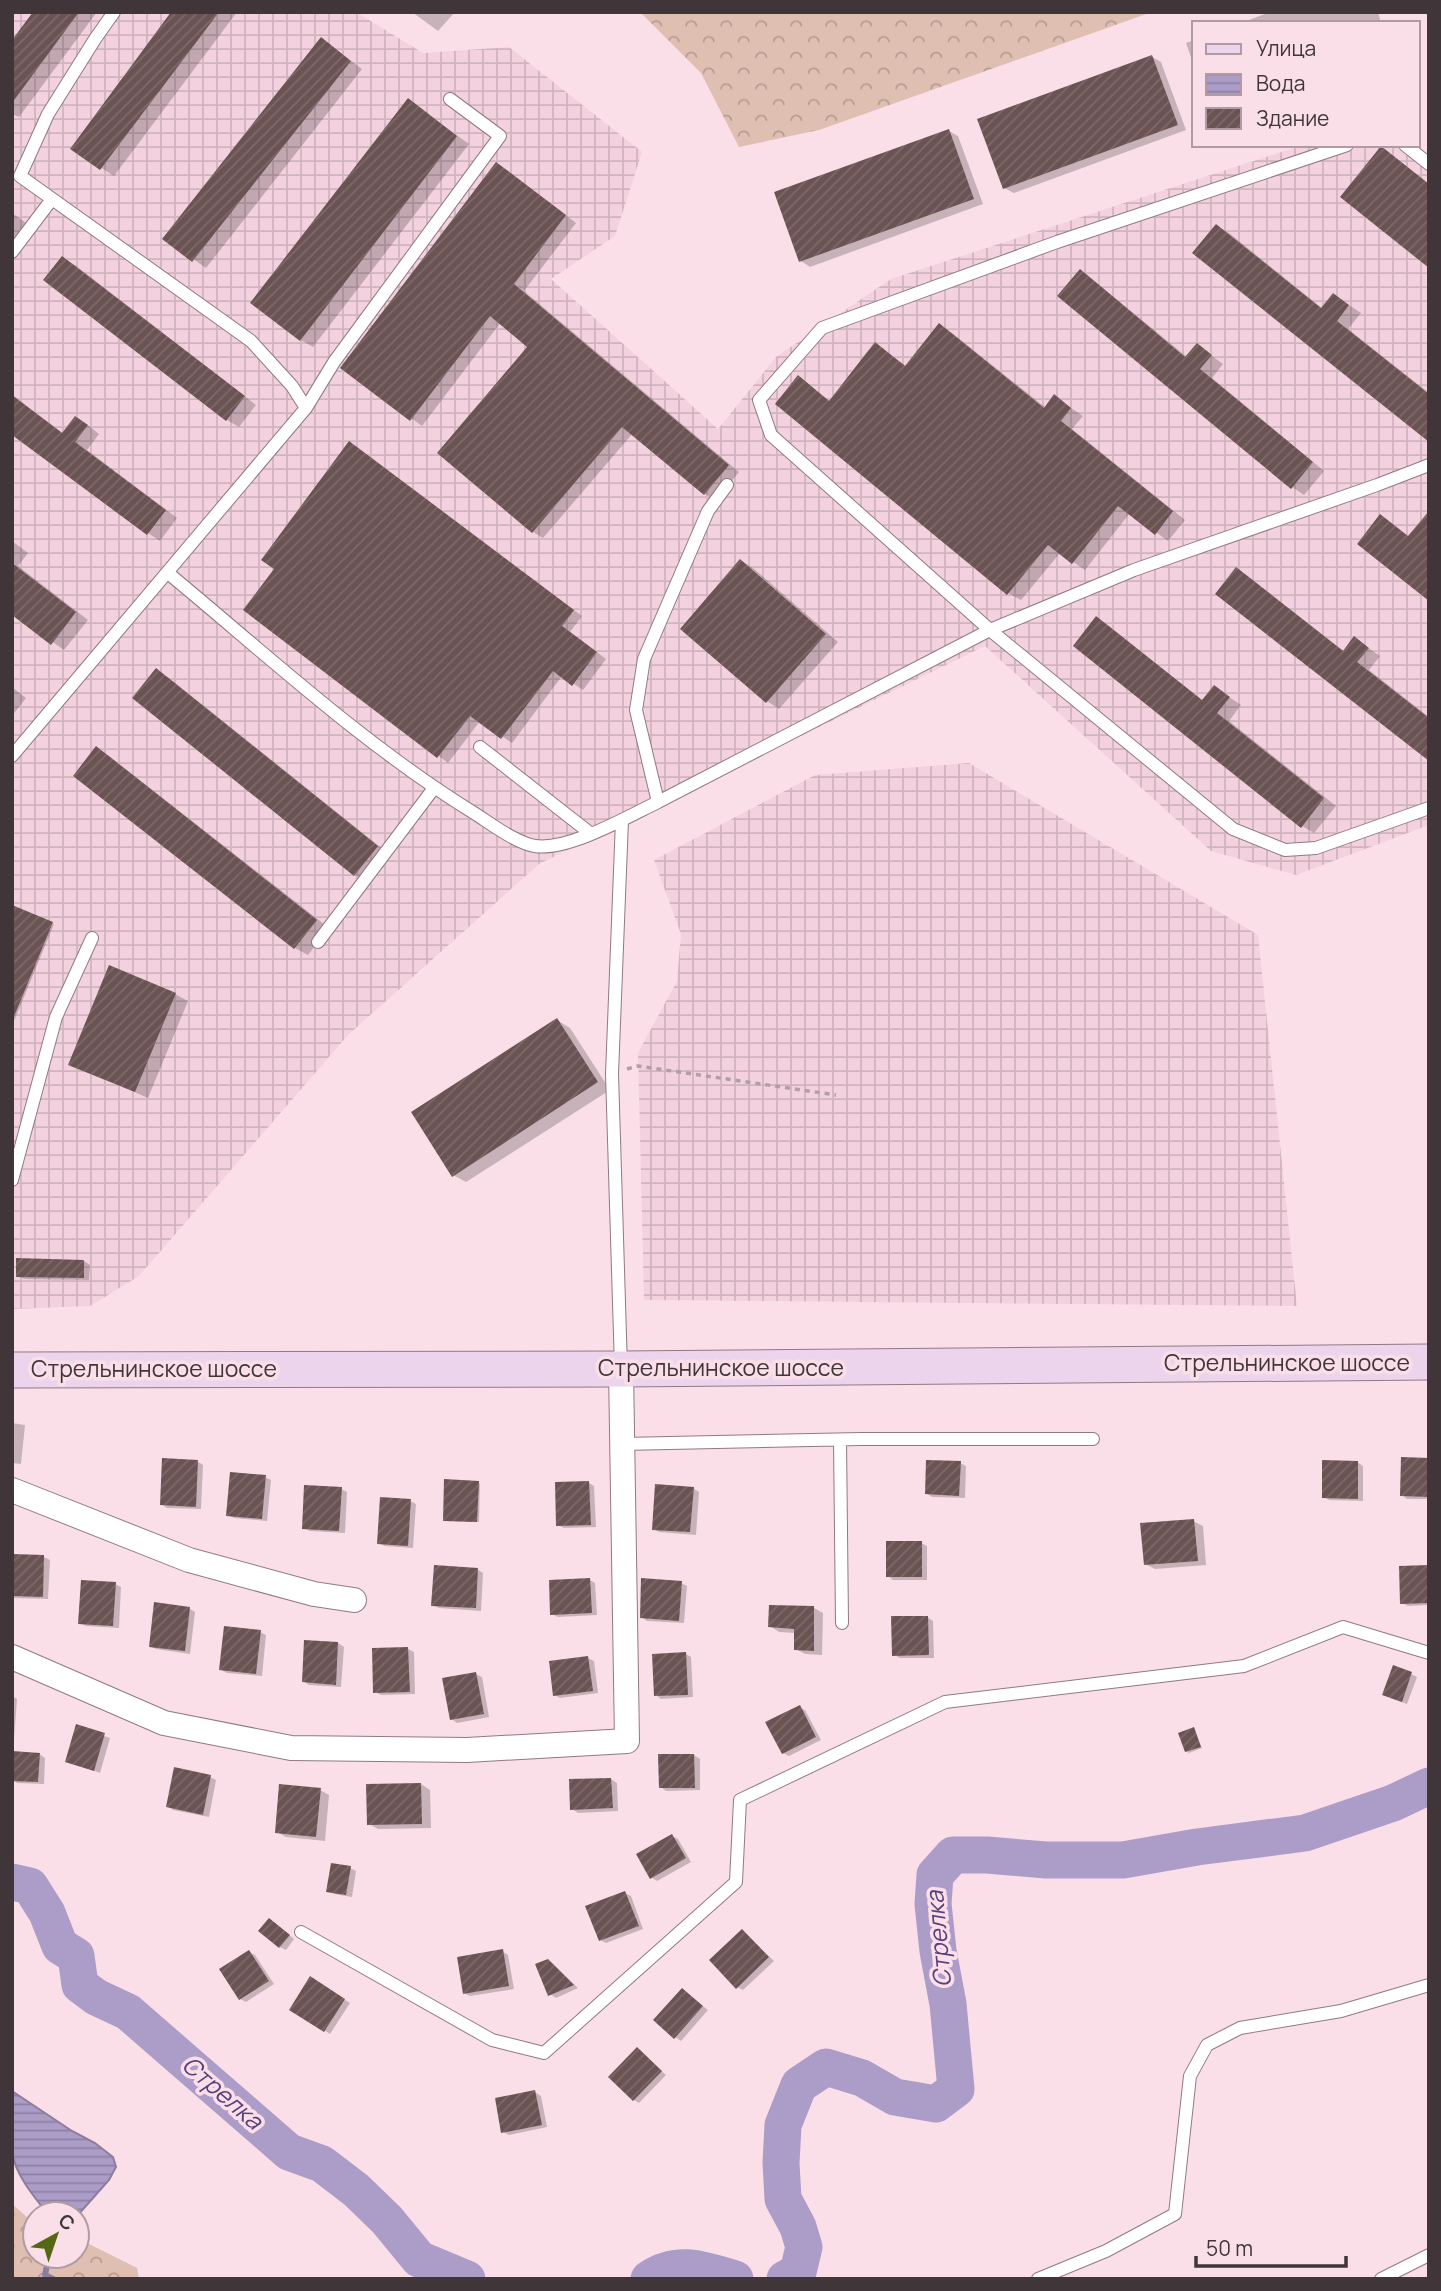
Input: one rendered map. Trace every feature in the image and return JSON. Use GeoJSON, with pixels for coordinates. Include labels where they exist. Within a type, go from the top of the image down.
{"type":"FeatureCollection","features":[{"type":"Feature","properties":{"kind":"main road","name":"Стрельнинское шоссе"},"geometry":{"type":"LineString","coordinates":[[12,1370],[1429,1362]]}},
{"type":"Feature","properties":{"kind":"street"},"geometry":{"type":"LineString","coordinates":[[12,1657],[164,1723],[291,1748],[467,1750],[627,1741],[621,1368]]}},
{"type":"Feature","properties":{"kind":"street"},"geometry":{"type":"LineString","coordinates":[[12,1490],[188,1560],[314,1594],[354,1600]]}},
{"type":"Feature","properties":{"kind":"lane"},"geometry":{"type":"LineString","coordinates":[[114,12],[48,114],[16,173],[251,341],[292,386],[306,408]]}},
{"type":"Feature","properties":{"kind":"lane"},"geometry":{"type":"LineString","coordinates":[[12,756],[306,408],[334,362],[500,136],[450,99]]}},
{"type":"Feature","properties":{"kind":"lane"},"geometry":{"type":"LineString","coordinates":[[1341,147],[1058,242],[822,327],[759,400],[771,435],[990,630],[1233,829],[1284,850],[1316,848],[1429,808]]}},
{"type":"Feature","properties":{"kind":"lane"},"geometry":{"type":"LineString","coordinates":[[1408,147],[1429,164]]}},
{"type":"Feature","properties":{"kind":"lane"},"geometry":{"type":"LineString","coordinates":[[12,251],[52,199]]}},
{"type":"Feature","properties":{"kind":"lane"},"geometry":{"type":"LineString","coordinates":[[168,573],[361,733],[434,788],[505,832],[533,845],[558,846],[659,802],[990,630],[1134,570],[1429,465]]}},
{"type":"Feature","properties":{"kind":"lane"},"geometry":{"type":"LineString","coordinates":[[659,802],[636,710],[644,660],[708,511],[727,485]]}},
{"type":"Feature","properties":{"kind":"lane"},"geometry":{"type":"LineString","coordinates":[[480,747],[590,833]]}},
{"type":"Feature","properties":{"kind":"lane"},"geometry":{"type":"LineString","coordinates":[[318,942],[434,788]]}},
{"type":"Feature","properties":{"kind":"lane"},"geometry":{"type":"LineString","coordinates":[[621,1368],[612,1074],[622,820]]}},
{"type":"Feature","properties":{"kind":"lane"},"geometry":{"type":"LineString","coordinates":[[12,1180],[56,1017],[92,939]]}},
{"type":"Feature","properties":{"kind":"lane"},"geometry":{"type":"LineString","coordinates":[[622,1444],[1093,1439]]}},
{"type":"Feature","properties":{"kind":"lane"},"geometry":{"type":"LineString","coordinates":[[840,1440],[842,1623]]}},
{"type":"Feature","properties":{"kind":"lane"},"geometry":{"type":"LineString","coordinates":[[301,1932],[492,2040],[544,2053],[736,1882],[740,1800],[946,1702],[1244,1666],[1343,1627],[1429,1653]]}},
{"type":"Feature","properties":{"kind":"lane"},"geometry":{"type":"LineString","coordinates":[[1038,2279],[1106,2251],[1175,2214],[1190,2076],[1207,2045],[1240,2028],[1341,2011],[1429,1984]]}},
{"type":"Feature","properties":{"kind":"lane"},"geometry":{"type":"LineString","coordinates":[[1381,2279],[1429,2255]]}},
{"type":"Feature","properties":{"kind":"path"},"geometry":{"type":"LineString","coordinates":[[612,1074],[638,1066],[836,1095]]}},
{"type":"Feature","properties":{"kind":"shaded area"},"geometry":{"type":"Polygon","coordinates":[[[12,12],[356,12],[423,53],[509,47],[642,152],[615,236],[551,279],[718,429],[776,357],[891,279],[1297,147],[1419,147],[1429,155],[1429,825],[1296,875],[1211,851],[985,646],[539,864],[348,1035],[139,1276],[90,1306],[12,1309],[12,12]]]}},
{"type":"Feature","properties":{"kind":"shaded area"},"geometry":{"type":"Polygon","coordinates":[[[969,763],[1258,935],[1297,1306],[644,1300],[638,1053],[677,981],[681,934],[654,860],[815,775],[969,763]]]}},
{"type":"Feature","properties":{"kind":"green space"},"geometry":{"type":"Polygon","coordinates":[[[640,12],[1152,12],[819,130],[739,147],[701,73],[640,12]]]}},
{"type":"Feature","properties":{"kind":"green space"},"geometry":{"type":"Polygon","coordinates":[[[12,2204],[21,2212],[21,2270],[91,2270],[91,2245],[137,2268],[139,2279],[12,2279],[12,2204]]]}},
{"type":"Feature","properties":{"kind":"water"},"geometry":{"type":"Polygon","coordinates":[[[12,2091],[95,2143],[113,2157],[116,2167],[109,2180],[91,2200],[37,2200],[21,2177],[14,2160],[11,2129],[12,2091]]]}},
{"type":"Feature","properties":{"kind":"building"},"geometry":{"type":"Polygon","coordinates":[[[33,12],[79,12],[12,103],[12,40],[33,12]]]}},
{"type":"Feature","properties":{"kind":"building"},"geometry":{"type":"Polygon","coordinates":[[[171,12],[219,12],[100,170],[70,149],[171,12]]]}},
{"type":"Feature","properties":{"kind":"building"},"geometry":{"type":"Polygon","coordinates":[[[321,37],[351,61],[192,262],[162,239],[321,37]]]}},
{"type":"Feature","properties":{"kind":"building"},"geometry":{"type":"Polygon","coordinates":[[[1152,55],[1178,125],[1003,189],[977,119],[1152,55]]]}},
{"type":"Feature","properties":{"kind":"building"},"geometry":{"type":"Polygon","coordinates":[[[408,98],[457,136],[300,341],[250,303],[408,98]]]}},
{"type":"Feature","properties":{"kind":"building"},"geometry":{"type":"Polygon","coordinates":[[[949,129],[974,199],[799,262],[774,192],[949,129]]]}},
{"type":"Feature","properties":{"kind":"building"},"geometry":{"type":"Polygon","coordinates":[[[1380,147],[1429,184],[1429,268],[1340,197],[1380,147]]]}},
{"type":"Feature","properties":{"kind":"building"},"geometry":{"type":"Polygon","coordinates":[[[496,162],[566,215],[514,284],[729,465],[704,495],[622,427],[532,533],[437,453],[527,347],[490,316],[410,421],[340,368],[496,162]]]}},
{"type":"Feature","properties":{"kind":"building"},"geometry":{"type":"Polygon","coordinates":[[[1216,224],[1321,308],[1333,293],[1349,305],[1337,321],[1429,394],[1429,442],[1192,253],[1216,224]]]}},
{"type":"Feature","properties":{"kind":"building"},"geometry":{"type":"Polygon","coordinates":[[[62,256],[245,396],[226,421],[43,280],[62,256]]]}},
{"type":"Feature","properties":{"kind":"building"},"geometry":{"type":"Polygon","coordinates":[[[1080,269],[1185,357],[1197,343],[1212,355],[1200,369],[1313,462],[1291,489],[1057,296],[1080,269]]]}},
{"type":"Feature","properties":{"kind":"building"},"geometry":{"type":"Polygon","coordinates":[[[939,323],[1044,408],[1054,394],[1071,408],[1061,421],[1173,511],[1155,535],[1118,506],[1072,564],[1048,545],[1007,595],[775,404],[798,375],[829,401],[875,342],[905,366],[939,323]]]}},
{"type":"Feature","properties":{"kind":"building"},"geometry":{"type":"Polygon","coordinates":[[[12,395],[62,433],[75,416],[88,425],[75,442],[166,510],[147,535],[12,435],[12,395]]]}},
{"type":"Feature","properties":{"kind":"building"},"geometry":{"type":"Polygon","coordinates":[[[349,441],[574,610],[562,626],[597,652],[572,686],[553,671],[501,739],[470,716],[437,758],[243,610],[274,569],[261,560],[349,441]]]}},
{"type":"Feature","properties":{"kind":"building"},"geometry":{"type":"Polygon","coordinates":[[[1429,511],[1429,601],[1357,544],[1380,514],[1408,536],[1429,511]]]}},
{"type":"Feature","properties":{"kind":"building"},"geometry":{"type":"Polygon","coordinates":[[[740,559],[826,634],[766,703],[680,629],[740,559]]]}},
{"type":"Feature","properties":{"kind":"building"},"geometry":{"type":"Polygon","coordinates":[[[12,563],[76,612],[51,645],[12,615],[12,563]]]}},
{"type":"Feature","properties":{"kind":"building"},"geometry":{"type":"Polygon","coordinates":[[[1236,567],[1343,651],[1354,636],[1369,648],[1357,662],[1429,718],[1429,761],[1215,594],[1236,567]]]}},
{"type":"Feature","properties":{"kind":"building"},"geometry":{"type":"Polygon","coordinates":[[[1096,616],[1202,700],[1214,685],[1230,697],[1217,713],[1324,798],[1301,828],[1073,646],[1096,616]]]}},
{"type":"Feature","properties":{"kind":"building"},"geometry":{"type":"Polygon","coordinates":[[[156,668],[378,846],[354,876],[132,698],[156,668]]]}},
{"type":"Feature","properties":{"kind":"building"},"geometry":{"type":"Polygon","coordinates":[[[96,746],[317,920],[294,949],[73,776],[96,746]]]}},
{"type":"Feature","properties":{"kind":"building"},"geometry":{"type":"Polygon","coordinates":[[[12,905],[53,922],[13,1019],[12,1019],[12,905]]]}},
{"type":"Feature","properties":{"kind":"building"},"geometry":{"type":"Polygon","coordinates":[[[109,965],[176,993],[135,1092],[68,1065],[109,965]]]}},
{"type":"Feature","properties":{"kind":"building"},"geometry":{"type":"Polygon","coordinates":[[[557,1018],[598,1082],[452,1177],[411,1112],[557,1018]]]}},
{"type":"Feature","properties":{"kind":"building"},"geometry":{"type":"Polygon","coordinates":[[[16,1258],[84,1260],[84,1278],[16,1277],[16,1258]]]}},
{"type":"Feature","properties":{"kind":"building"},"geometry":{"type":"Polygon","coordinates":[[[1401,1457],[1429,1458],[1429,1497],[1400,1496],[1401,1457]]]}},
{"type":"Feature","properties":{"kind":"building"},"geometry":{"type":"Polygon","coordinates":[[[162,1458],[198,1460],[196,1507],[160,1505],[162,1458]]]}},
{"type":"Feature","properties":{"kind":"building"},"geometry":{"type":"Polygon","coordinates":[[[926,1460],[961,1461],[959,1496],[925,1494],[926,1460]]]}},
{"type":"Feature","properties":{"kind":"building"},"geometry":{"type":"Polygon","coordinates":[[[1322,1460],[1358,1461],[1358,1499],[1322,1498],[1322,1460]]]}},
{"type":"Feature","properties":{"kind":"building"},"geometry":{"type":"Polygon","coordinates":[[[230,1472],[266,1475],[262,1519],[226,1516],[230,1472]]]}},
{"type":"Feature","properties":{"kind":"building"},"geometry":{"type":"Polygon","coordinates":[[[444,1479],[479,1481],[477,1522],[443,1521],[444,1479]]]}},
{"type":"Feature","properties":{"kind":"building"},"geometry":{"type":"Polygon","coordinates":[[[589,1481],[591,1525],[556,1526],[555,1482],[589,1481]]]}},
{"type":"Feature","properties":{"kind":"building"},"geometry":{"type":"Polygon","coordinates":[[[655,1484],[694,1487],[690,1532],[652,1530],[655,1484]]]}},
{"type":"Feature","properties":{"kind":"building"},"geometry":{"type":"Polygon","coordinates":[[[304,1485],[342,1487],[339,1531],[302,1529],[304,1485]]]}},
{"type":"Feature","properties":{"kind":"building"},"geometry":{"type":"Polygon","coordinates":[[[380,1497],[411,1499],[408,1546],[377,1544],[380,1497]]]}},
{"type":"Feature","properties":{"kind":"building"},"geometry":{"type":"Polygon","coordinates":[[[1194,1519],[1198,1561],[1144,1565],[1140,1523],[1194,1519]]]}},
{"type":"Feature","properties":{"kind":"building"},"geometry":{"type":"Polygon","coordinates":[[[886,1541],[922,1541],[922,1577],[886,1577],[886,1541]]]}},
{"type":"Feature","properties":{"kind":"building"},"geometry":{"type":"Polygon","coordinates":[[[12,1554],[44,1555],[43,1597],[12,1596],[12,1554]]]}},
{"type":"Feature","properties":{"kind":"building"},"geometry":{"type":"Polygon","coordinates":[[[434,1565],[478,1568],[476,1608],[431,1606],[434,1565]]]}},
{"type":"Feature","properties":{"kind":"building"},"geometry":{"type":"Polygon","coordinates":[[[1429,1565],[1429,1603],[1400,1604],[1399,1566],[1429,1565]]]}},
{"type":"Feature","properties":{"kind":"building"},"geometry":{"type":"Polygon","coordinates":[[[590,1578],[592,1613],[550,1615],[549,1580],[590,1578]]]}},
{"type":"Feature","properties":{"kind":"building"},"geometry":{"type":"Polygon","coordinates":[[[641,1578],[682,1581],[679,1621],[640,1618],[641,1578]]]}},
{"type":"Feature","properties":{"kind":"building"},"geometry":{"type":"Polygon","coordinates":[[[81,1580],[116,1582],[113,1626],[78,1624],[81,1580]]]}},
{"type":"Feature","properties":{"kind":"building"},"geometry":{"type":"Polygon","coordinates":[[[154,1602],[190,1607],[185,1651],[149,1647],[154,1602]]]}},
{"type":"Feature","properties":{"kind":"building"},"geometry":{"type":"Polygon","coordinates":[[[769,1605],[814,1606],[814,1651],[794,1650],[794,1629],[768,1627],[769,1605]]]}},
{"type":"Feature","properties":{"kind":"building"},"geometry":{"type":"Polygon","coordinates":[[[891,1616],[928,1616],[929,1655],[892,1656],[891,1616]]]}},
{"type":"Feature","properties":{"kind":"building"},"geometry":{"type":"Polygon","coordinates":[[[224,1626],[261,1630],[256,1674],[219,1670],[224,1626]]]}},
{"type":"Feature","properties":{"kind":"building"},"geometry":{"type":"Polygon","coordinates":[[[304,1640],[338,1642],[336,1685],[302,1682],[304,1640]]]}},
{"type":"Feature","properties":{"kind":"building"},"geometry":{"type":"Polygon","coordinates":[[[408,1647],[410,1692],[373,1693],[372,1648],[408,1647]]]}},
{"type":"Feature","properties":{"kind":"building"},"geometry":{"type":"Polygon","coordinates":[[[686,1652],[688,1695],[654,1696],[652,1654],[686,1652]]]}},
{"type":"Feature","properties":{"kind":"building"},"geometry":{"type":"Polygon","coordinates":[[[588,1656],[593,1691],[553,1696],[549,1661],[588,1656]]]}},
{"type":"Feature","properties":{"kind":"building"},"geometry":{"type":"Polygon","coordinates":[[[1393,1665],[1412,1672],[1402,1702],[1382,1695],[1393,1665]]]}},
{"type":"Feature","properties":{"kind":"building"},"geometry":{"type":"Polygon","coordinates":[[[476,1672],[484,1714],[450,1720],[442,1678],[476,1672]]]}},
{"type":"Feature","properties":{"kind":"building"},"geometry":{"type":"Polygon","coordinates":[[[800,1705],[816,1737],[782,1754],[765,1722],[800,1705]]]}},
{"type":"Feature","properties":{"kind":"building"},"geometry":{"type":"Polygon","coordinates":[[[76,1724],[105,1733],[94,1771],[65,1762],[76,1724]]]}},
{"type":"Feature","properties":{"kind":"building"},"geometry":{"type":"Polygon","coordinates":[[[1194,1727],[1201,1747],[1185,1752],[1178,1733],[1194,1727]]]}},
{"type":"Feature","properties":{"kind":"building"},"geometry":{"type":"Polygon","coordinates":[[[12,1751],[40,1753],[38,1782],[12,1781],[12,1751]]]}},
{"type":"Feature","properties":{"kind":"building"},"geometry":{"type":"Polygon","coordinates":[[[658,1754],[694,1754],[695,1788],[659,1788],[658,1754]]]}},
{"type":"Feature","properties":{"kind":"building"},"geometry":{"type":"Polygon","coordinates":[[[174,1767],[211,1775],[203,1815],[166,1807],[174,1767]]]}},
{"type":"Feature","properties":{"kind":"building"},"geometry":{"type":"Polygon","coordinates":[[[611,1778],[613,1808],[570,1810],[569,1779],[611,1778]]]}},
{"type":"Feature","properties":{"kind":"building"},"geometry":{"type":"Polygon","coordinates":[[[421,1783],[422,1824],[367,1825],[366,1784],[421,1783]]]}},
{"type":"Feature","properties":{"kind":"building"},"geometry":{"type":"Polygon","coordinates":[[[279,1784],[321,1788],[316,1837],[275,1833],[279,1784]]]}},
{"type":"Feature","properties":{"kind":"building"},"geometry":{"type":"Polygon","coordinates":[[[672,1834],[686,1858],[650,1879],[636,1854],[672,1834]]]}},
{"type":"Feature","properties":{"kind":"building"},"geometry":{"type":"Polygon","coordinates":[[[331,1863],[351,1866],[346,1895],[326,1892],[331,1863]]]}},
{"type":"Feature","properties":{"kind":"building"},"geometry":{"type":"Polygon","coordinates":[[[625,1891],[639,1926],[599,1941],[585,1906],[625,1891]]]}},
{"type":"Feature","properties":{"kind":"building"},"geometry":{"type":"Polygon","coordinates":[[[269,1918],[290,1935],[279,1948],[258,1931],[269,1918]]]}},
{"type":"Feature","properties":{"kind":"building"},"geometry":{"type":"Polygon","coordinates":[[[742,1929],[769,1957],[736,1989],[709,1960],[742,1929]]]}},
{"type":"Feature","properties":{"kind":"building"},"geometry":{"type":"Polygon","coordinates":[[[503,1949],[509,1986],[463,1994],[457,1957],[503,1949]]]}},
{"type":"Feature","properties":{"kind":"building"},"geometry":{"type":"Polygon","coordinates":[[[249,1950],[269,1981],[239,2000],[219,1969],[249,1950]]]}},
{"type":"Feature","properties":{"kind":"building"},"geometry":{"type":"Polygon","coordinates":[[[548,1959],[574,1985],[548,1996],[535,1964],[548,1959]]]}},
{"type":"Feature","properties":{"kind":"building"},"geometry":{"type":"Polygon","coordinates":[[[310,1976],[345,1999],[324,2032],[289,2010],[310,1976]]]}},
{"type":"Feature","properties":{"kind":"building"},"geometry":{"type":"Polygon","coordinates":[[[682,1988],[703,2006],[674,2039],[653,2020],[682,1988]]]}},
{"type":"Feature","properties":{"kind":"building"},"geometry":{"type":"Polygon","coordinates":[[[637,2047],[662,2071],[633,2101],[608,2077],[637,2047]]]}},
{"type":"Feature","properties":{"kind":"building"},"geometry":{"type":"Polygon","coordinates":[[[535,2090],[542,2125],[501,2133],[495,2098],[535,2090]]]}},
{"type":"Feature","properties":{"kind":"waterway","name":"Стрелка"},"geometry":{"type":"LineString","coordinates":[[785,2279],[798,2272],[804,2247],[798,2227],[783,2199],[781,2163],[783,2125],[799,2085],[826,2067],[862,2078],[895,2097],[936,2104],[956,2089],[948,2004],[933,1904],[935,1875],[953,1855],[1046,1860],[1123,1860],[1305,1833],[1393,1803],[1429,1786]]}},
{"type":"Feature","properties":{"kind":"waterway","name":"Стрелка"},"geometry":{"type":"LineString","coordinates":[[12,1882],[30,1886],[47,1913],[60,1946],[76,1956],[80,1985],[96,1997],[128,2012],[289,2152],[322,2164],[356,2190],[387,2220],[419,2259],[467,2279]]}},
{"type":"Feature","properties":{"kind":"waterway","name":"Стрелка"},"geometry":{"type":"LineString","coordinates":[[649,2279],[670,2269],[681,2268],[702,2270],[735,2279]]}},
{"type":"Feature","properties":{"kind":"waterway"},"geometry":{"type":"LineString","coordinates":[[46,2270],[45,2275],[53,2279]]}}]}
